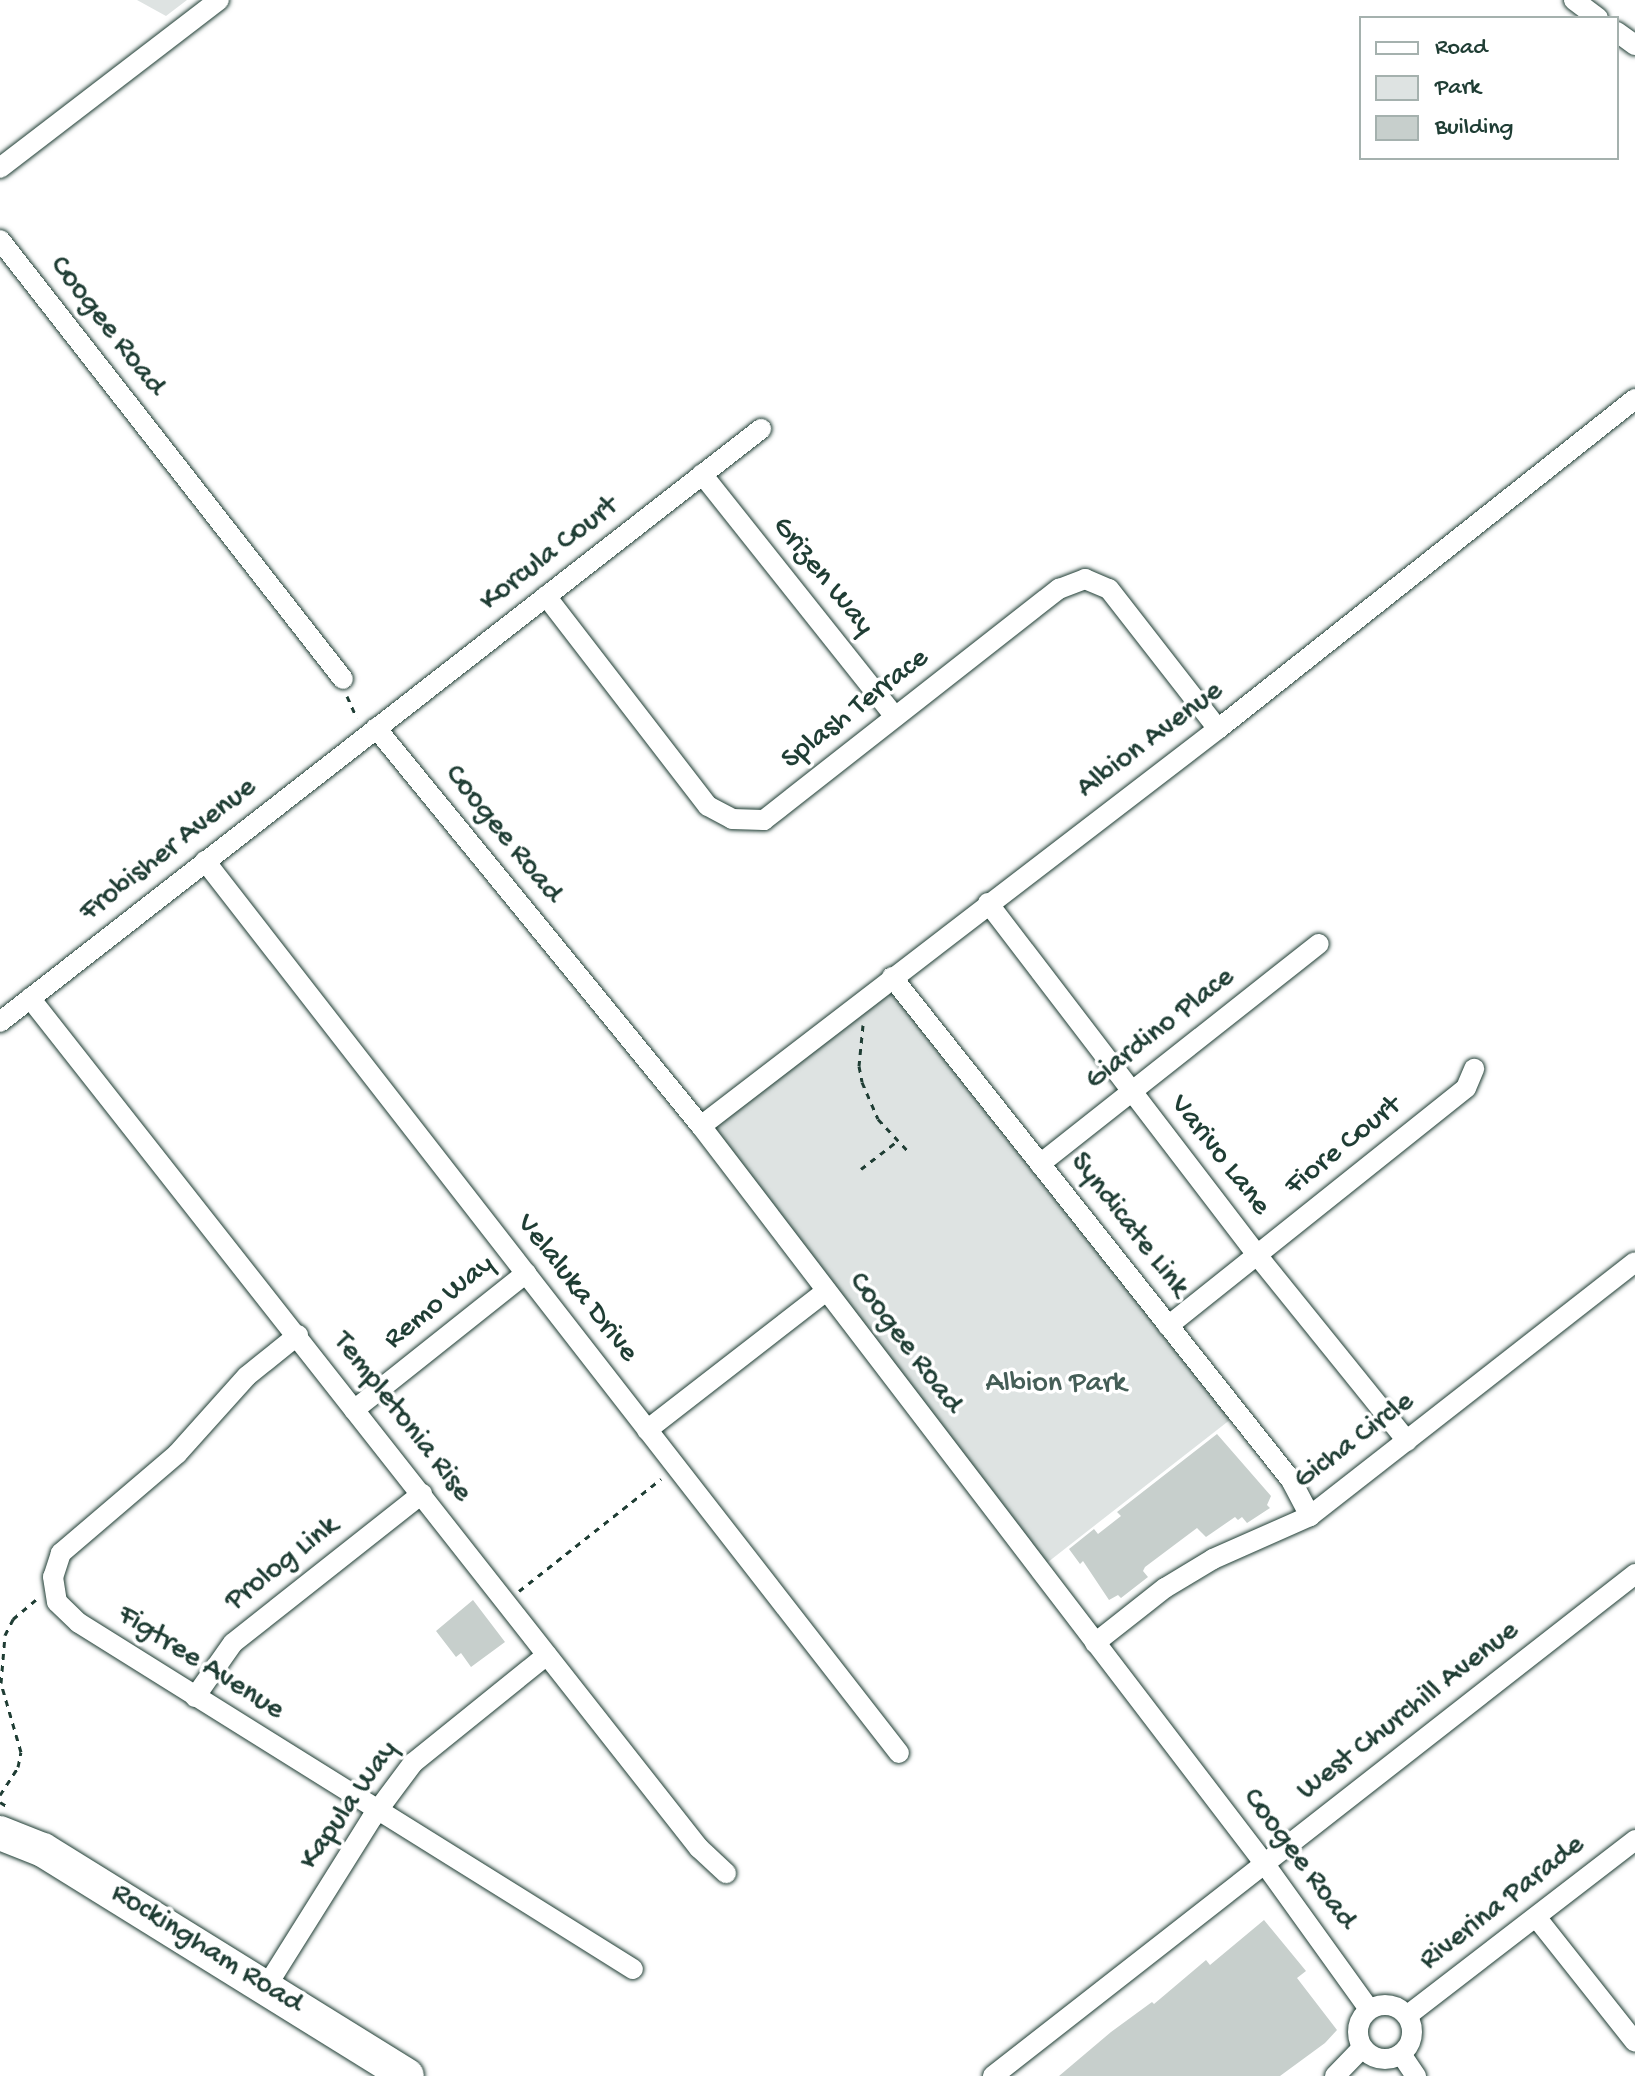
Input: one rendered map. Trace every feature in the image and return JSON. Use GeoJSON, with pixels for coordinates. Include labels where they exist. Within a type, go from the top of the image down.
{"type":"FeatureCollection","features":[{"type":"Feature","properties":{"kind":"main road","name":"Rockingham Road"},"geometry":{"type":"LineString","coordinates":[[0,1833],[43,1850],[407,2076]]}},
{"type":"Feature","properties":{"kind":"street"},"geometry":{"type":"LineString","coordinates":[[0,168],[219,0]]}},
{"type":"Feature","properties":{"kind":"street"},"geometry":{"type":"LineString","coordinates":[[1574,0],[1595,16]]}},
{"type":"Feature","properties":{"kind":"street","name":"Coogee Road"},"geometry":{"type":"LineString","coordinates":[[0,240],[343,679]]}},
{"type":"Feature","properties":{"kind":"street","name":"Albion Avenue"},"geometry":{"type":"LineString","coordinates":[[701,1126],[1218,729],[1635,399]]}},
{"type":"Feature","properties":{"kind":"street","name":"Korcula Court"},"geometry":{"type":"LineString","coordinates":[[373,731],[761,429]]}},
{"type":"Feature","properties":{"kind":"street","name":"Grizen Way"},"geometry":{"type":"LineString","coordinates":[[702,474],[895,717]]}},
{"type":"Feature","properties":{"kind":"street","name":"Splash Terrace"},"geometry":{"type":"LineString","coordinates":[[546,596],[708,806],[732,819],[764,820],[1059,589],[1085,579],[1109,589],[1218,729]]}},
{"type":"Feature","properties":{"kind":"street","name":"Coogee Road"},"geometry":{"type":"LineString","coordinates":[[373,731],[701,1126],[1264,1863],[1369,2009]]}},
{"type":"Feature","properties":{"kind":"street","name":"Frobisher Avenue"},"geometry":{"type":"LineString","coordinates":[[0,1022],[373,731]]}},
{"type":"Feature","properties":{"kind":"street","name":"Velaluka Drive"},"geometry":{"type":"LineString","coordinates":[[205,861],[899,1753]]}},
{"type":"Feature","properties":{"kind":"street","name":"Varivo Lane"},"geometry":{"type":"LineString","coordinates":[[988,903],[1257,1255],[1407,1441]]}},
{"type":"Feature","properties":{"kind":"street","name":"Giardino Place"},"geometry":{"type":"LineString","coordinates":[[1040,1164],[1319,944]]}},
{"type":"Feature","properties":{"kind":"street","name":"Syndicate Link"},"geometry":{"type":"LineString","coordinates":[[892,977],[1291,1480],[1310,1516]]}},
{"type":"Feature","properties":{"kind":"street","name":"Templetonia Rise"},"geometry":{"type":"LineString","coordinates":[[30,998],[699,1848],[726,1873]]}},
{"type":"Feature","properties":{"kind":"street","name":"Fiore Court"},"geometry":{"type":"LineString","coordinates":[[1168,1326],[1466,1088],[1474,1069]]}},
{"type":"Feature","properties":{"kind":"street","name":"Gicha Circle"},"geometry":{"type":"LineString","coordinates":[[1095,1643],[1165,1588],[1213,1559],[1310,1516],[1635,1262]]}},
{"type":"Feature","properties":{"kind":"street","name":"Remo Way"},"geometry":{"type":"LineString","coordinates":[[354,1410],[526,1273]]}},
{"type":"Feature","properties":{"kind":"street"},"geometry":{"type":"LineString","coordinates":[[647,1430],[826,1291]]}},
{"type":"Feature","properties":{"kind":"street"},"geometry":{"type":"LineString","coordinates":[[54,1592],[55,1565],[70,1543],[165,1464],[247,1376],[298,1335]]}},
{"type":"Feature","properties":{"kind":"street","name":"Prolog Link"},"geometry":{"type":"LineString","coordinates":[[195,1697],[233,1643],[422,1494]]}},
{"type":"Feature","properties":{"kind":"street","name":"West Churchill Avenue"},"geometry":{"type":"LineString","coordinates":[[993,2076],[1635,1574]]}},
{"type":"Feature","properties":{"kind":"street","name":"Figtree Avenue"},"geometry":{"type":"LineString","coordinates":[[54,1592],[70,1617],[633,1969]]}},
{"type":"Feature","properties":{"kind":"street","name":"Kapula Way"},"geometry":{"type":"LineString","coordinates":[[266,1987],[378,1810],[425,1751],[547,1655]]}},
{"type":"Feature","properties":{"kind":"street","name":"Riverina Parade"},"geometry":{"type":"LineString","coordinates":[[1408,2015],[1635,1840]]}},
{"type":"Feature","properties":{"kind":"street"},"geometry":{"type":"LineString","coordinates":[[1536,1917],[1635,2042]]}},
{"type":"Feature","properties":{"kind":"street"},"geometry":{"type":"LineString","coordinates":[[1380,2004],[1393,2005],[1408,2015],[1412,2036],[1401,2054],[1379,2059],[1362,2048],[1358,2027],[1369,2009],[1380,2004]]}},
{"type":"Feature","properties":{"kind":"street"},"geometry":{"type":"LineString","coordinates":[[1335,2076],[1362,2048]]}},
{"type":"Feature","properties":{"kind":"street"},"geometry":{"type":"LineString","coordinates":[[1401,2054],[1416,2076]]}},
{"type":"Feature","properties":{"kind":"path"},"geometry":{"type":"LineString","coordinates":[[343,679],[349,705],[373,731]]}},
{"type":"Feature","properties":{"kind":"path"},"geometry":{"type":"LineString","coordinates":[[864,1022],[859,1057],[869,1104],[896,1142],[907,1150]]}},
{"type":"Feature","properties":{"kind":"path"},"geometry":{"type":"LineString","coordinates":[[861,1169],[896,1142]]}},
{"type":"Feature","properties":{"kind":"path"},"geometry":{"type":"LineString","coordinates":[[505,1601],[676,1467]]}},
{"type":"Feature","properties":{"kind":"path"},"geometry":{"type":"LineString","coordinates":[[0,1795],[18,1767],[21,1752],[1,1683],[5,1635],[13,1619],[29,1604],[54,1592]]}},
{"type":"Feature","properties":{"kind":"green space"},"geometry":{"type":"Polygon","coordinates":[[[137,0],[187,0],[166,16],[137,0]]]}},
{"type":"Feature","properties":{"kind":"green space","name":"Albion Park"},"geometry":{"type":"Polygon","coordinates":[[[892,977],[1235,1416],[1044,1565],[701,1126],[892,977]]]}},
{"type":"Feature","properties":{"kind":"building"},"geometry":{"type":"Polygon","coordinates":[[[1217,1434],[1271,1496],[1267,1505],[1270,1508],[1247,1523],[1242,1517],[1238,1520],[1235,1517],[1206,1537],[1197,1528],[1145,1567],[1143,1571],[1148,1577],[1121,1598],[1118,1595],[1109,1600],[1083,1561],[1080,1564],[1069,1549],[1094,1529],[1098,1534],[1121,1516],[1117,1512],[1217,1434]]]}},
{"type":"Feature","properties":{"kind":"building"},"geometry":{"type":"Polygon","coordinates":[[[473,1600],[505,1642],[471,1667],[461,1653],[456,1657],[436,1631],[473,1600]]]}},
{"type":"Feature","properties":{"kind":"building"},"geometry":{"type":"Polygon","coordinates":[[[1264,1920],[1306,1971],[1297,1978],[1337,2030],[1325,2043],[1280,2076],[1059,2076],[1111,2032],[1152,2002],[1154,2004],[1206,1960],[1210,1965],[1264,1920]]]}}]}
